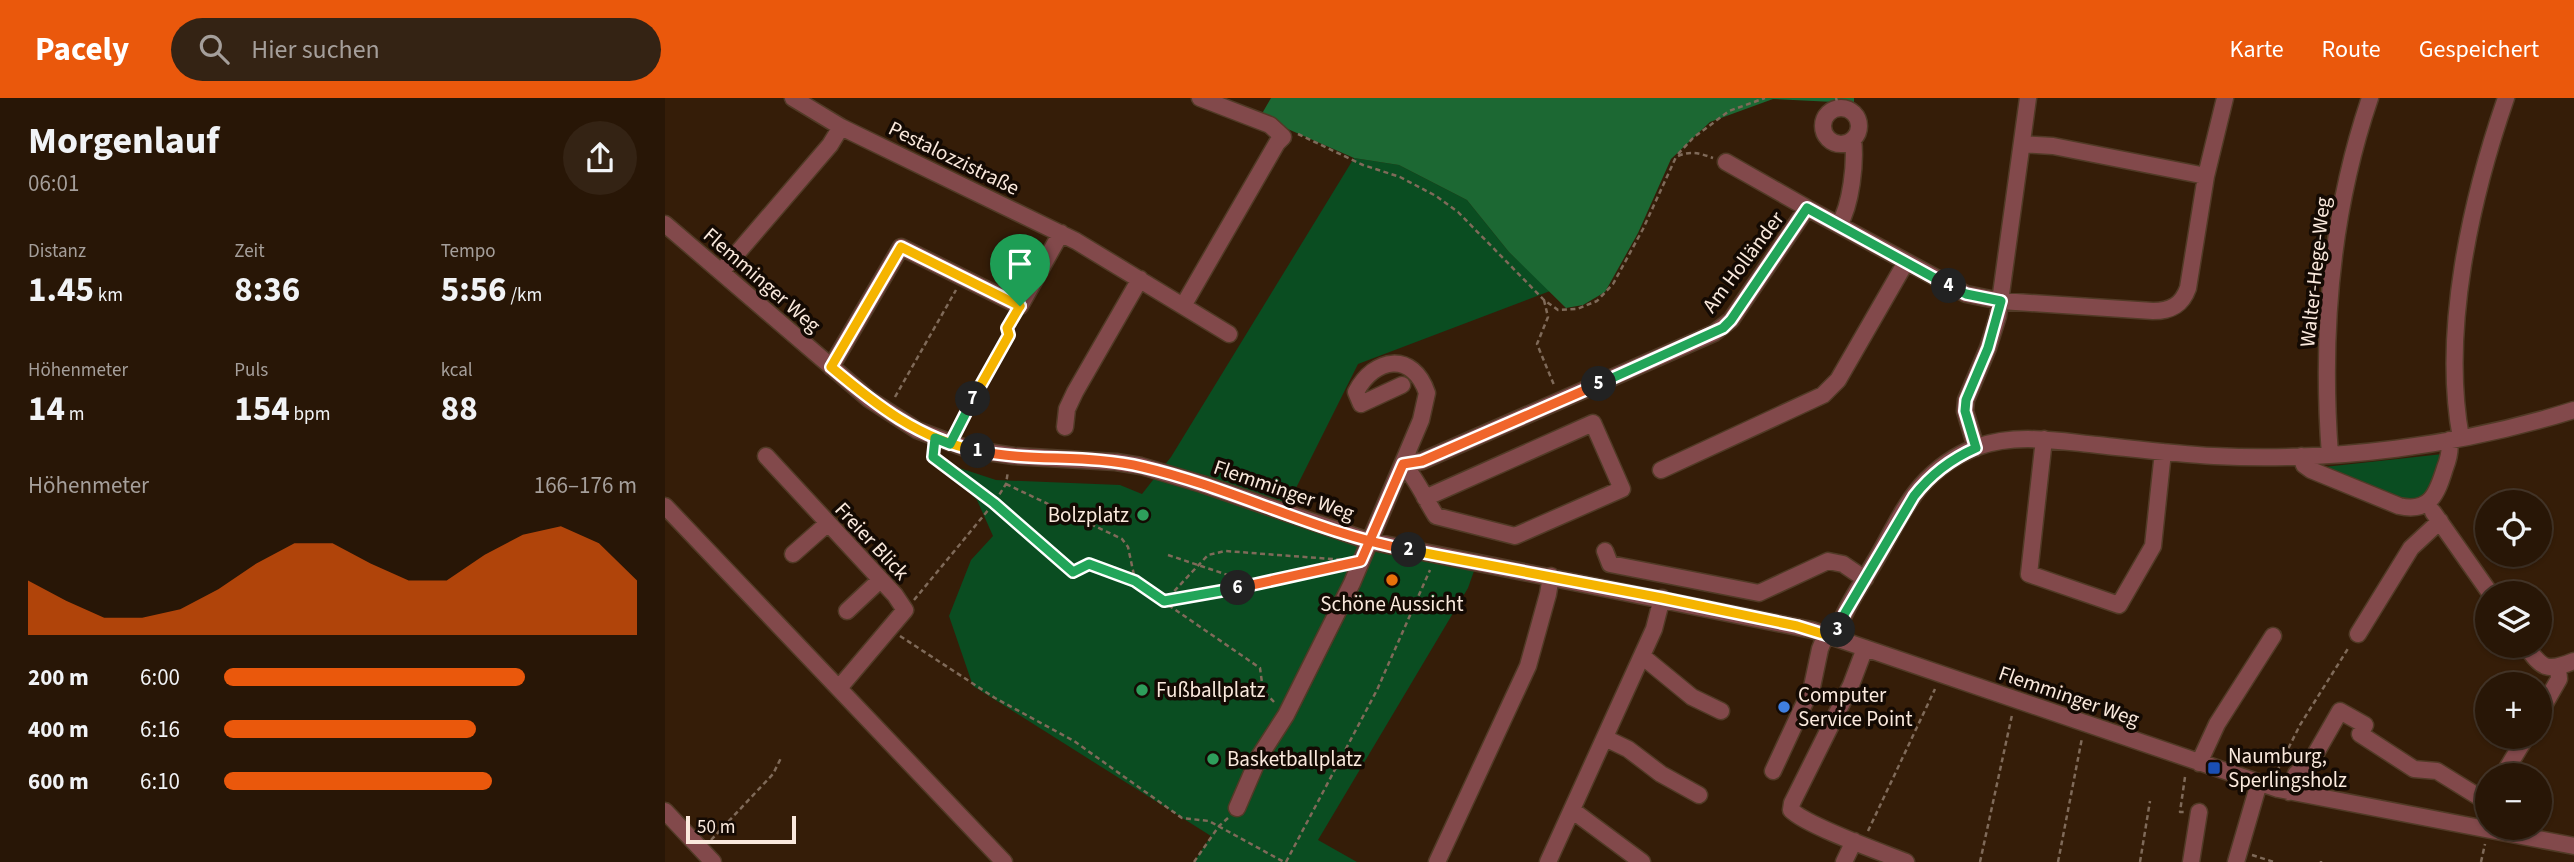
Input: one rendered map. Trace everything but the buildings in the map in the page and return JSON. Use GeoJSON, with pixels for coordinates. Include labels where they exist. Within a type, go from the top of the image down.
{"type":"FeatureCollection","features":[{"type":"Feature","properties":{"kind":"street","name":"Pestalozzistraße"},"geometry":{"type":"LineString","coordinates":[[793,98],[841,127],[1061,233],[1229,334]]}},
{"type":"Feature","properties":{"kind":"street"},"geometry":{"type":"LineString","coordinates":[[1183,306],[1277,143],[1283,137],[1270,125],[1200,98]]}},
{"type":"Feature","properties":{"kind":"street"},"geometry":{"type":"LineString","coordinates":[[1976,448],[1965,411],[1966,400],[1988,348],[2001,301],[2028,98]]}},
{"type":"Feature","properties":{"kind":"street"},"geometry":{"type":"LineString","coordinates":[[2022,144],[2053,146],[2206,176],[2225,98]]}},
{"type":"Feature","properties":{"kind":"street","name":"Walter-Hege-Weg"},"geometry":{"type":"LineString","coordinates":[[2330,454],[2327,351],[2334,264],[2343,200],[2370,98]]}},
{"type":"Feature","properties":{"kind":"street"},"geometry":{"type":"LineString","coordinates":[[2301,456],[2304,465],[2311,470],[2399,506],[2414,508],[2433,498],[2455,439],[2455,362],[2463,262],[2481,176],[2506,98]]}},
{"type":"Feature","properties":{"kind":"street"},"geometry":{"type":"LineString","coordinates":[[1837,103],[1857,119],[1859,130],[1853,139],[1842,144],[1836,144],[1826,137],[1823,131],[1825,119],[1837,103]]}},
{"type":"Feature","properties":{"kind":"street"},"geometry":{"type":"LineString","coordinates":[[721,272],[830,145],[841,127]]}},
{"type":"Feature","properties":{"kind":"street"},"geometry":{"type":"LineString","coordinates":[[1839,225],[1847,210],[1853,139]]}},
{"type":"Feature","properties":{"kind":"street"},"geometry":{"type":"LineString","coordinates":[[1726,162],[1807,208]]}},
{"type":"Feature","properties":{"kind":"street","name":"Am Holländer"},"geometry":{"type":"LineString","coordinates":[[1403,464],[1422,461],[1723,328],[1807,208],[1966,294],[2001,301],[2153,311],[2174,308],[2188,288],[2206,176]]}},
{"type":"Feature","properties":{"kind":"street","name":"Flemminger Weg"},"geometry":{"type":"LineString","coordinates":[[665,224],[885,411],[943,441],[990,453],[1116,462],[1141,467],[1202,484],[1369,541],[1662,598],[1831,636],[2264,785],[2475,827]]}},
{"type":"Feature","properties":{"kind":"street"},"geometry":{"type":"LineString","coordinates":[[963,278],[1020,306],[1061,233]]}},
{"type":"Feature","properties":{"kind":"street","name":"Flemminger Weg"},"geometry":{"type":"LineString","coordinates":[[831,367],[901,247],[963,278]]}},
{"type":"Feature","properties":{"kind":"street"},"geometry":{"type":"LineString","coordinates":[[1661,470],[1823,395],[1838,380],[1906,262]]}},
{"type":"Feature","properties":{"kind":"street"},"geometry":{"type":"LineString","coordinates":[[1065,427],[1067,409],[1075,392],[1140,279]]}},
{"type":"Feature","properties":{"kind":"street"},"geometry":{"type":"LineString","coordinates":[[1237,808],[1259,757],[1286,715],[1361,561],[1403,464],[1425,406],[1427,393],[1424,383],[1408,367],[1388,363],[1369,372],[1356,392],[1361,404],[1402,385]]}},
{"type":"Feature","properties":{"kind":"street"},"geometry":{"type":"LineString","coordinates":[[1773,771],[1812,687],[1820,649],[1831,636],[1922,485],[1945,464],[1976,448],[2017,439],[2044,439],[2163,453],[2228,457],[2301,456],[2455,439],[2514,427],[2574,410]]}},
{"type":"Feature","properties":{"kind":"street"},"geometry":{"type":"LineString","coordinates":[[1403,464],[1413,474],[1425,498],[1436,516],[1515,536],[1622,489],[1593,423],[1425,498]]}},
{"type":"Feature","properties":{"kind":"street"},"geometry":{"type":"LineString","coordinates":[[2044,439],[2029,574],[2119,605],[2153,546],[2163,453]]}},
{"type":"Feature","properties":{"kind":"street","name":"Freier Blick"},"geometry":{"type":"LineString","coordinates":[[766,456],[905,610],[839,688]]}},
{"type":"Feature","properties":{"kind":"street"},"geometry":{"type":"LineString","coordinates":[[2427,503],[2482,581]]}},
{"type":"Feature","properties":{"kind":"street"},"geometry":{"type":"LineString","coordinates":[[665,506],[1004,862]]}},
{"type":"Feature","properties":{"kind":"street"},"geometry":{"type":"LineString","coordinates":[[2358,634],[2411,548],[2440,521]]}},
{"type":"Feature","properties":{"kind":"street"},"geometry":{"type":"LineString","coordinates":[[793,554],[827,523]]}},
{"type":"Feature","properties":{"kind":"street"},"geometry":{"type":"LineString","coordinates":[[1605,551],[1610,564],[1759,593],[1828,561],[1843,564],[1865,579]]}},
{"type":"Feature","properties":{"kind":"street"},"geometry":{"type":"LineString","coordinates":[[1437,862],[1528,666],[1551,576]]}},
{"type":"Feature","properties":{"kind":"street"},"geometry":{"type":"LineString","coordinates":[[847,611],[880,580]]}},
{"type":"Feature","properties":{"kind":"street"},"geometry":{"type":"LineString","coordinates":[[1548,862],[1654,629],[1662,598]]}},
{"type":"Feature","properties":{"kind":"street"},"geometry":{"type":"LineString","coordinates":[[2199,763],[2217,723],[2273,636]]}},
{"type":"Feature","properties":{"kind":"street"},"geometry":{"type":"LineString","coordinates":[[1865,648],[1851,685],[1792,803],[1791,810],[1796,815],[1906,862]]}},
{"type":"Feature","properties":{"kind":"street"},"geometry":{"type":"LineString","coordinates":[[1641,656],[1692,697],[1721,711]]}},
{"type":"Feature","properties":{"kind":"street"},"geometry":{"type":"LineString","coordinates":[[2535,658],[2545,667],[2558,667],[2574,661]]}},
{"type":"Feature","properties":{"kind":"street"},"geometry":{"type":"LineString","coordinates":[[2552,691],[2559,678],[2558,667]]}},
{"type":"Feature","properties":{"kind":"street"},"geometry":{"type":"LineString","coordinates":[[2289,792],[2296,774],[2312,760],[2340,712],[2365,725],[2360,734],[2414,769],[2437,771],[2475,795]]}},
{"type":"Feature","properties":{"kind":"street"},"geometry":{"type":"LineString","coordinates":[[1605,738],[1628,749],[1661,774],[1699,795]]}},
{"type":"Feature","properties":{"kind":"street"},"geometry":{"type":"LineString","coordinates":[[2238,856],[2264,785]]}},
{"type":"Feature","properties":{"kind":"street"},"geometry":{"type":"LineString","coordinates":[[1572,810],[1642,862]]}},
{"type":"Feature","properties":{"kind":"street"},"geometry":{"type":"LineString","coordinates":[[665,811],[703,858]]}},
{"type":"Feature","properties":{"kind":"street"},"geometry":{"type":"LineString","coordinates":[[2191,862],[2199,813]]}},
{"type":"Feature","properties":{"kind":"street","name":"Flemminger Weg"},"geometry":{"type":"LineString","coordinates":[[2542,840],[2574,846]]}},
{"type":"Feature","properties":{"kind":"street"},"geometry":{"type":"LineString","coordinates":[[1844,862],[1858,842]]}},
{"type":"Feature","properties":{"kind":"path"},"geometry":{"type":"LineString","coordinates":[[1283,137],[1292,132],[1363,165],[1401,177],[1436,196],[1458,212],[1544,300],[1558,310],[1577,309],[1597,301],[1613,285],[1643,229],[1676,157],[1693,138],[1729,111],[1765,98]]}},
{"type":"Feature","properties":{"kind":"path"},"geometry":{"type":"LineString","coordinates":[[1676,157],[1698,152],[1726,162]]}},
{"type":"Feature","properties":{"kind":"path"},"geometry":{"type":"LineString","coordinates":[[885,411],[963,278]]}},
{"type":"Feature","properties":{"kind":"path"},"geometry":{"type":"LineString","coordinates":[[1544,300],[1548,317],[1537,344],[1561,401]]}},
{"type":"Feature","properties":{"kind":"path"},"geometry":{"type":"LineString","coordinates":[[1020,306],[1007,328],[1009,335],[933,457],[994,503],[1073,572],[1089,564],[1135,581],[1260,668],[1263,690],[1286,715]]}},
{"type":"Feature","properties":{"kind":"path"},"geometry":{"type":"LineString","coordinates":[[905,610],[994,503],[1006,484],[1014,456]]}},
{"type":"Feature","properties":{"kind":"path"},"geometry":{"type":"LineString","coordinates":[[1006,484],[1122,539],[1128,547],[1135,581]]}},
{"type":"Feature","properties":{"kind":"path"},"geometry":{"type":"LineString","coordinates":[[1164,601],[1208,555],[1225,551],[1361,561]]}},
{"type":"Feature","properties":{"kind":"path"},"geometry":{"type":"LineString","coordinates":[[1168,555],[1255,584]]}},
{"type":"Feature","properties":{"kind":"path"},"geometry":{"type":"LineString","coordinates":[[1164,601],[1361,561]]}},
{"type":"Feature","properties":{"kind":"path"},"geometry":{"type":"LineString","coordinates":[[889,629],[995,698],[1074,741],[1182,818],[1209,821],[1285,862],[1377,690],[1430,570]]}},
{"type":"Feature","properties":{"kind":"path"},"geometry":{"type":"LineString","coordinates":[[2264,785],[2337,663],[2358,634]]}},
{"type":"Feature","properties":{"kind":"path"},"geometry":{"type":"LineString","coordinates":[[1858,842],[1917,730],[1941,674]]}},
{"type":"Feature","properties":{"kind":"path"},"geometry":{"type":"LineString","coordinates":[[1980,862],[2017,700]]}},
{"type":"Feature","properties":{"kind":"path"},"geometry":{"type":"LineString","coordinates":[[2058,862],[2086,725]]}},
{"type":"Feature","properties":{"kind":"path"},"geometry":{"type":"LineString","coordinates":[[703,858],[773,774],[781,758]]}},
{"type":"Feature","properties":{"kind":"path"},"geometry":{"type":"LineString","coordinates":[[2185,777],[2180,811],[2199,813]]}},
{"type":"Feature","properties":{"kind":"path"},"geometry":{"type":"LineString","coordinates":[[2140,862],[2150,802]]}},
{"type":"Feature","properties":{"kind":"path"},"geometry":{"type":"LineString","coordinates":[[1194,862],[1219,826],[1237,808]]}},
{"type":"Feature","properties":{"kind":"path"},"geometry":{"type":"LineString","coordinates":[[2481,862],[2482,840]]}},
{"type":"Feature","properties":{"kind":"path"},"geometry":{"type":"LineString","coordinates":[[2238,856],[2274,862]]}},
{"type":"Feature","properties":{"kind":"green space"},"geometry":{"type":"Polygon","coordinates":[[[1271,98],[1854,98],[1854,103],[1773,99],[1710,122],[1671,159],[1638,233],[1605,292],[1583,305],[1566,308],[1509,252],[1467,200],[1399,165],[1354,158],[1260,117],[1271,98]]]}},
{"type":"Feature","properties":{"kind":"green space"},"geometry":{"type":"Polygon","coordinates":[[[1354,158],[1399,165],[1467,200],[1509,252],[1550,291],[1358,364],[1280,520],[1371,551],[1474,571],[1468,588],[1318,840],[1357,862],[1194,862],[1211,836],[973,686],[949,616],[971,560],[993,536],[977,500],[938,461],[996,480],[1120,485],[1142,494],[1171,457],[1354,158]]]}},
{"type":"Feature","properties":{"kind":"green space"},"geometry":{"type":"Polygon","coordinates":[[[2443,454],[2443,465],[2424,499],[2406,503],[2324,467],[2443,454]]]}},
{"type":"Feature","properties":{"kind":"place","name":"Bolzplatz"},"geometry":{"type":"Point","coordinates":[1143,515]}},
{"type":"Feature","properties":{"kind":"place","name":"Schöne Aussicht"},"geometry":{"type":"Point","coordinates":[1392,580]}},
{"type":"Feature","properties":{"kind":"place","name":"Fußballplatz"},"geometry":{"type":"Point","coordinates":[1142,690]}},
{"type":"Feature","properties":{"kind":"place","name":"Computer Service Point"},"geometry":{"type":"Point","coordinates":[1784,707]}},
{"type":"Feature","properties":{"kind":"place","name":"Basketballplatz"},"geometry":{"type":"Point","coordinates":[1213,759]}},
{"type":"Feature","properties":{"kind":"place","name":"Naumburg, Sperlingsholz"},"geometry":{"type":"Point","coordinates":[2214,768]}},
{"type":"Feature","properties":{"kind":"route"},"geometry":{"type":"LineString","coordinates":[[1020,306],[901,247],[831,367],[900,421],[935,438],[950,444],[968,449],[1014,456],[1116,462],[1141,467],[1202,484],[1369,541],[1797,626],[1836,638],[1845,613],[1922,485],[1945,464],[1976,448],[1965,411],[1966,400],[1988,348],[2001,301],[1966,294],[1807,208],[1723,328],[1422,461],[1403,464],[1384,510],[1369,541],[1361,561],[1164,601],[1135,581],[1089,564],[1073,572],[994,503],[933,457],[935,438],[950,444],[1009,335],[1007,328],[1020,306]]}}]}
